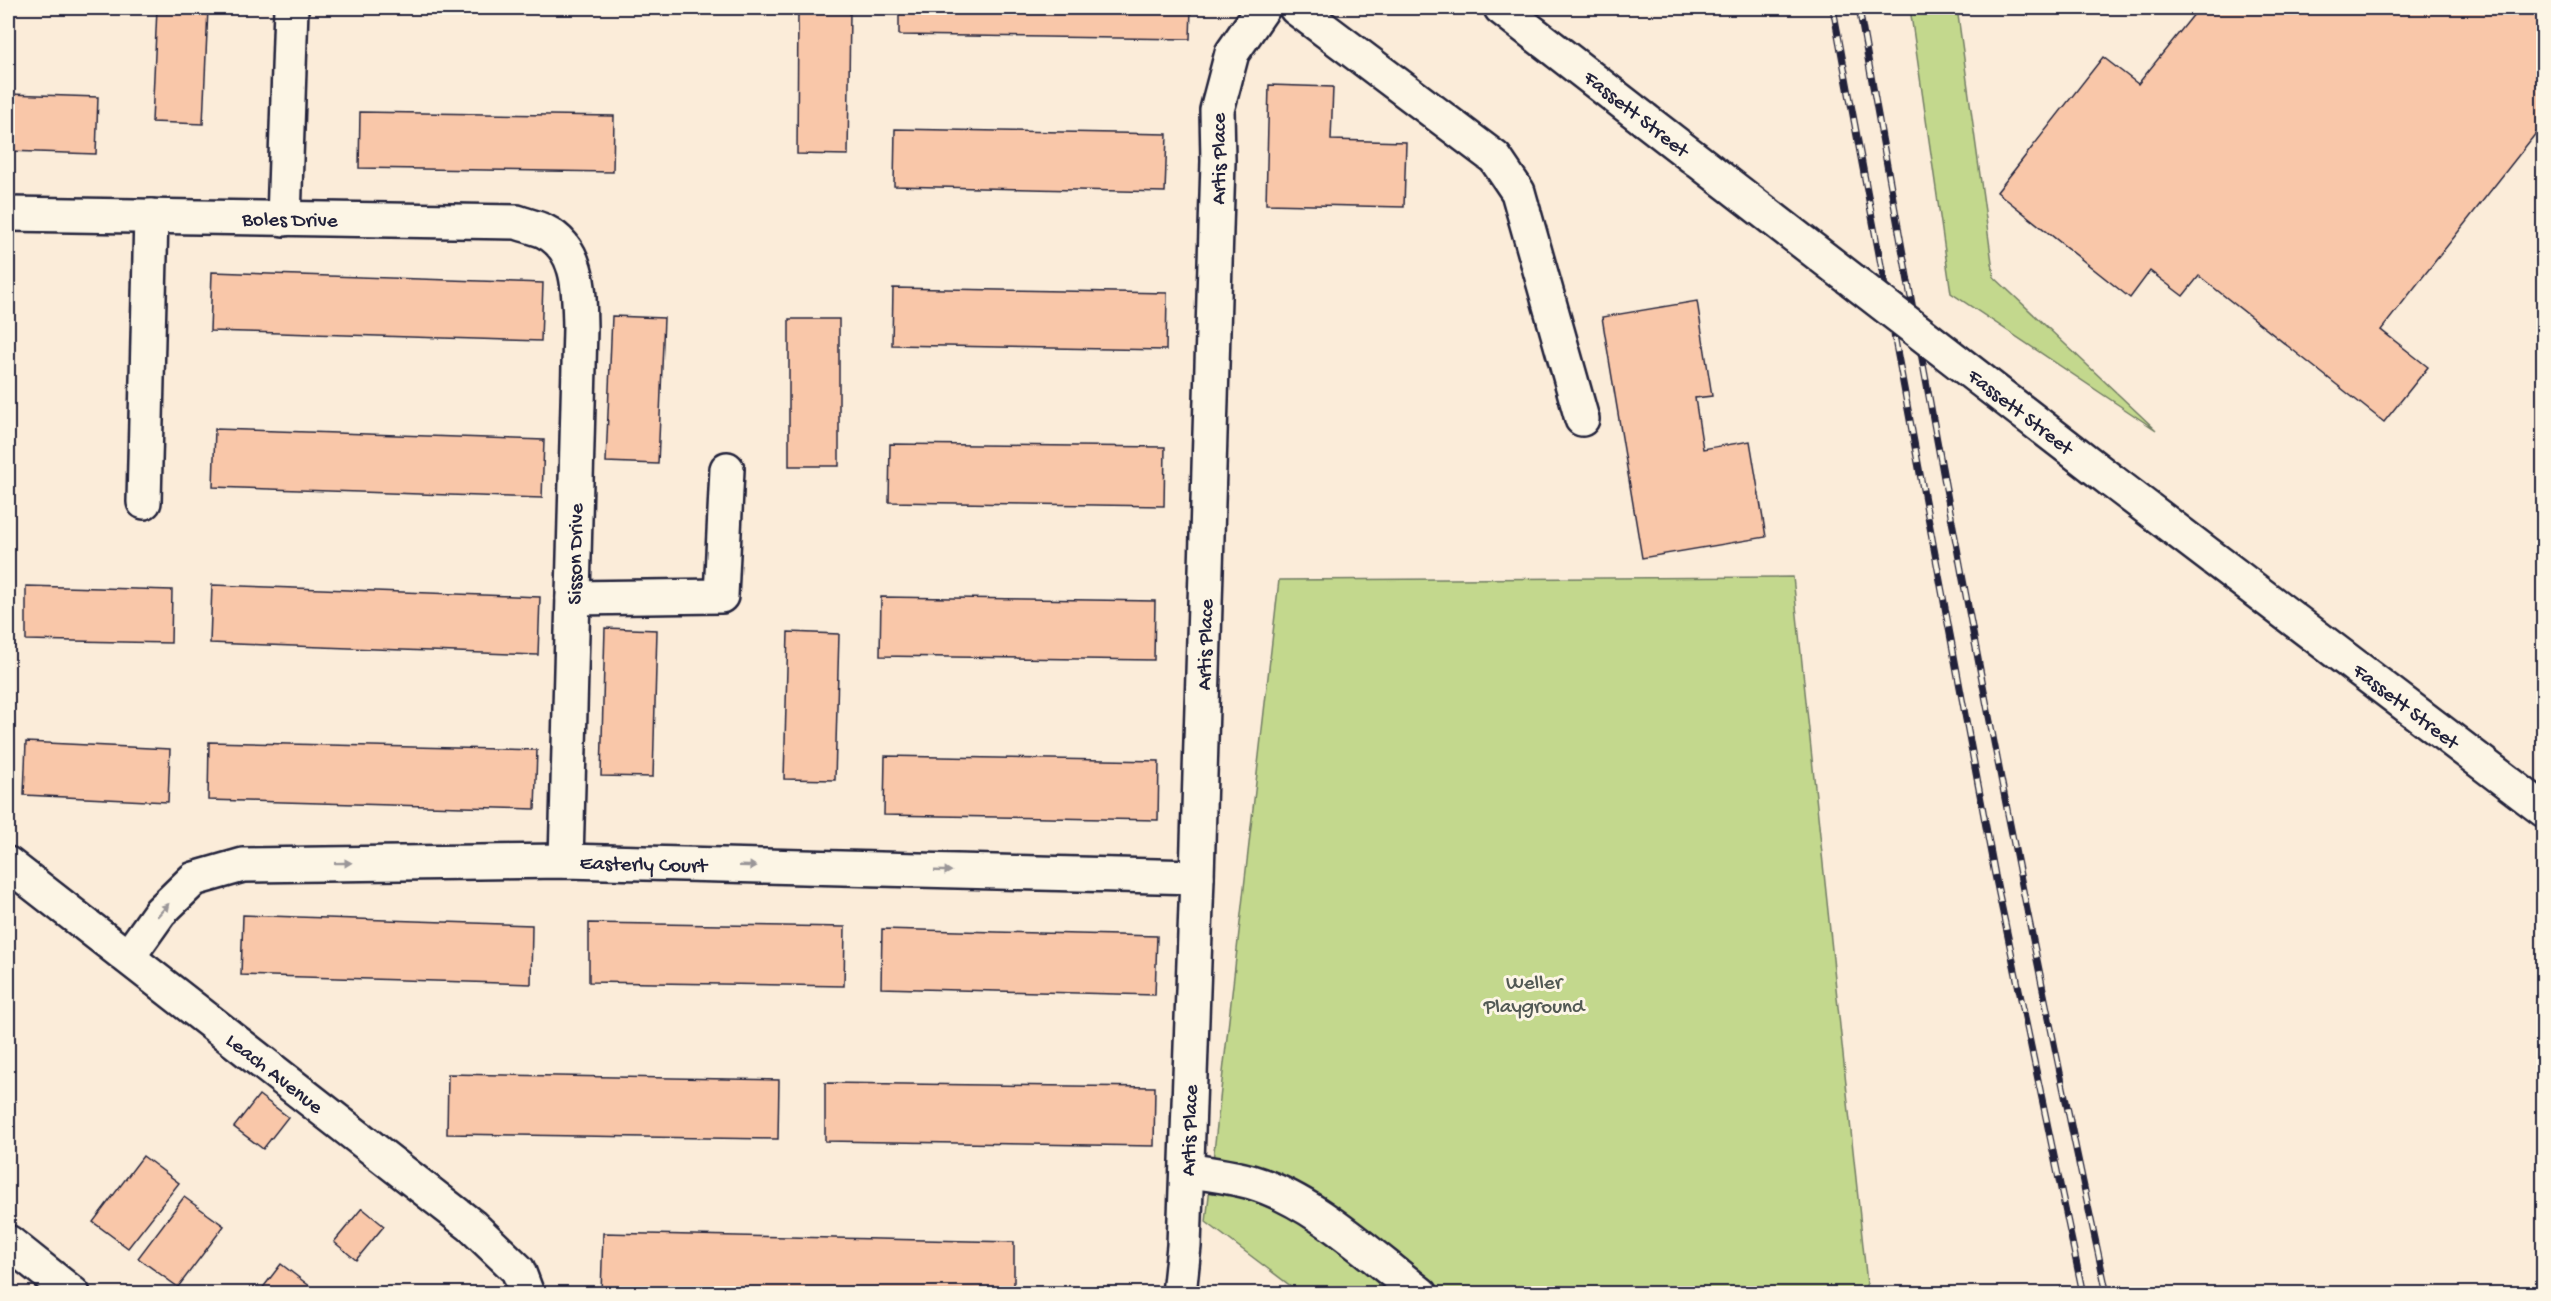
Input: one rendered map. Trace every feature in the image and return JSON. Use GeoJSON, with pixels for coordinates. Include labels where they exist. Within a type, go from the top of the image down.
{"type":"FeatureCollection","features":[{"type":"Feature","properties":{"kind":"street"},"geometry":{"type":"LineString","coordinates":[[284,219],[291,8]]}},
{"type":"Feature","properties":{"kind":"street","name":"Artis Place"},"geometry":{"type":"LineString","coordinates":[[1179,1293],[1184,1246],[1197,878],[1217,197],[1217,110],[1232,53],[1263,8]]}},
{"type":"Feature","properties":{"kind":"street"},"geometry":{"type":"LineString","coordinates":[[1296,8],[1495,158],[1518,192],[1582,419]]}},
{"type":"Feature","properties":{"kind":"street","name":"Fassett Street"},"geometry":{"type":"LineString","coordinates":[[1501,8],[2113,482],[2544,810]]}},
{"type":"Feature","properties":{"kind":"street","name":"Boles Drive"},"geometry":{"type":"LineString","coordinates":[[8,214],[517,222],[546,232],[565,249]]}},
{"type":"Feature","properties":{"kind":"street"},"geometry":{"type":"LineString","coordinates":[[144,502],[151,216]]}},
{"type":"Feature","properties":{"kind":"street","name":"Sisson Drive"},"geometry":{"type":"LineString","coordinates":[[565,249],[576,269],[580,328],[566,861]]}},
{"type":"Feature","properties":{"kind":"street"},"geometry":{"type":"LineString","coordinates":[[573,598],[721,596],[726,469]]}},
{"type":"Feature","properties":{"kind":"street","name":"Easterly Court"},"geometry":{"type":"LineString","coordinates":[[128,957],[160,912],[194,879],[243,865],[566,861],[1197,878]]}},
{"type":"Feature","properties":{"kind":"street","name":"Leach Avenue"},"geometry":{"type":"LineString","coordinates":[[8,864],[472,1226],[518,1270],[527,1293]]}},
{"type":"Feature","properties":{"kind":"street"},"geometry":{"type":"LineString","coordinates":[[1187,1170],[1251,1182],[1287,1198],[1323,1219],[1421,1293]]}},
{"type":"Feature","properties":{"kind":"street"},"geometry":{"type":"LineString","coordinates":[[8,1242],[73,1293]]}},
{"type":"Feature","properties":{"kind":"green space"},"geometry":{"type":"Polygon","coordinates":[[[1910,8],[1957,8],[1994,277],[2156,430],[1951,293],[1910,8]]]}},
{"type":"Feature","properties":{"kind":"green space","name":"Weller Playground"},"geometry":{"type":"Polygon","coordinates":[[[1793,577],[1867,1284],[1860,1293],[1300,1293],[1206,1222],[1279,580],[1793,577]]]}},
{"type":"Feature","properties":{"kind":"building"},"geometry":{"type":"Polygon","coordinates":[[[157,8],[208,8],[203,124],[152,122],[157,8]]]}},
{"type":"Feature","properties":{"kind":"building"},"geometry":{"type":"Polygon","coordinates":[[[899,8],[1191,8],[1190,39],[899,35],[899,8]]]}},
{"type":"Feature","properties":{"kind":"building"},"geometry":{"type":"Polygon","coordinates":[[[2199,8],[2544,8],[2544,123],[2381,330],[2428,367],[2384,422],[2199,276],[2183,296],[2150,271],[2130,298],[1997,192],[2103,57],[2138,84],[2199,8]]]}},
{"type":"Feature","properties":{"kind":"building"},"geometry":{"type":"Polygon","coordinates":[[[798,9],[850,11],[848,155],[797,154],[798,9]]]}},
{"type":"Feature","properties":{"kind":"building"},"geometry":{"type":"Polygon","coordinates":[[[1269,85],[1333,87],[1331,140],[1406,142],[1404,207],[1266,204],[1269,85]]]}},
{"type":"Feature","properties":{"kind":"building"},"geometry":{"type":"Polygon","coordinates":[[[8,94],[98,97],[96,154],[8,151],[8,94]]]}},
{"type":"Feature","properties":{"kind":"building"},"geometry":{"type":"Polygon","coordinates":[[[360,112],[614,116],[613,172],[359,168],[360,112]]]}},
{"type":"Feature","properties":{"kind":"building"},"geometry":{"type":"Polygon","coordinates":[[[895,129],[1167,134],[1165,192],[894,186],[895,129]]]}},
{"type":"Feature","properties":{"kind":"building"},"geometry":{"type":"Polygon","coordinates":[[[212,272],[543,283],[541,341],[210,331],[212,272]]]}},
{"type":"Feature","properties":{"kind":"building"},"geometry":{"type":"Polygon","coordinates":[[[893,288],[1167,293],[1166,350],[892,345],[893,288]]]}},
{"type":"Feature","properties":{"kind":"building"},"geometry":{"type":"Polygon","coordinates":[[[1697,301],[1712,396],[1695,398],[1703,449],[1750,441],[1766,537],[1642,558],[1602,317],[1697,301]]]}},
{"type":"Feature","properties":{"kind":"building"},"geometry":{"type":"Polygon","coordinates":[[[612,316],[664,318],[658,464],[606,462],[612,316]]]}},
{"type":"Feature","properties":{"kind":"building"},"geometry":{"type":"Polygon","coordinates":[[[789,319],[839,319],[839,466],[789,466],[789,319]]]}},
{"type":"Feature","properties":{"kind":"building"},"geometry":{"type":"Polygon","coordinates":[[[215,429],[544,440],[542,498],[213,487],[215,429]]]}},
{"type":"Feature","properties":{"kind":"building"},"geometry":{"type":"Polygon","coordinates":[[[890,444],[1165,447],[1164,506],[889,502],[890,444]]]}},
{"type":"Feature","properties":{"kind":"building"},"geometry":{"type":"Polygon","coordinates":[[[212,585],[540,597],[538,655],[210,643],[212,585]]]}},
{"type":"Feature","properties":{"kind":"building"},"geometry":{"type":"Polygon","coordinates":[[[26,586],[172,590],[171,643],[26,640],[26,586]]]}},
{"type":"Feature","properties":{"kind":"building"},"geometry":{"type":"Polygon","coordinates":[[[881,597],[1155,601],[1154,660],[880,656],[881,597]]]}},
{"type":"Feature","properties":{"kind":"building"},"geometry":{"type":"Polygon","coordinates":[[[605,628],[657,630],[653,777],[601,776],[605,628]]]}},
{"type":"Feature","properties":{"kind":"building"},"geometry":{"type":"Polygon","coordinates":[[[788,632],[839,634],[835,780],[784,779],[788,632]]]}},
{"type":"Feature","properties":{"kind":"building"},"geometry":{"type":"Polygon","coordinates":[[[26,742],[170,749],[168,802],[24,795],[26,742]]]}},
{"type":"Feature","properties":{"kind":"building"},"geometry":{"type":"Polygon","coordinates":[[[209,742],[537,750],[535,809],[208,800],[209,742]]]}},
{"type":"Feature","properties":{"kind":"building"},"geometry":{"type":"Polygon","coordinates":[[[885,756],[1159,761],[1158,820],[884,815],[885,756]]]}},
{"type":"Feature","properties":{"kind":"building"},"geometry":{"type":"Polygon","coordinates":[[[243,915],[532,925],[531,984],[241,975],[243,915]]]}},
{"type":"Feature","properties":{"kind":"building"},"geometry":{"type":"Polygon","coordinates":[[[589,923],[845,927],[844,986],[589,982],[589,923]]]}},
{"type":"Feature","properties":{"kind":"building"},"geometry":{"type":"Polygon","coordinates":[[[882,929],[1157,936],[1155,995],[881,988],[882,929]]]}},
{"type":"Feature","properties":{"kind":"building"},"geometry":{"type":"Polygon","coordinates":[[[448,1074],[779,1080],[778,1139],[447,1134],[448,1074]]]}},
{"type":"Feature","properties":{"kind":"building"},"geometry":{"type":"Polygon","coordinates":[[[825,1083],[1155,1087],[1154,1146],[825,1141],[825,1083]]]}},
{"type":"Feature","properties":{"kind":"building"},"geometry":{"type":"Polygon","coordinates":[[[259,1095],[288,1117],[263,1149],[234,1127],[259,1095]]]}},
{"type":"Feature","properties":{"kind":"building"},"geometry":{"type":"Polygon","coordinates":[[[143,1156],[179,1183],[128,1248],[93,1222],[143,1156]]]}},
{"type":"Feature","properties":{"kind":"building"},"geometry":{"type":"Polygon","coordinates":[[[184,1197],[224,1226],[178,1287],[138,1258],[184,1197]]]}},
{"type":"Feature","properties":{"kind":"building"},"geometry":{"type":"Polygon","coordinates":[[[362,1208],[384,1226],[356,1260],[334,1242],[362,1208]]]}},
{"type":"Feature","properties":{"kind":"building"},"geometry":{"type":"Polygon","coordinates":[[[603,1233],[1014,1242],[1014,1294],[601,1293],[603,1233]]]}},
{"type":"Feature","properties":{"kind":"building"},"geometry":{"type":"Polygon","coordinates":[[[281,1264],[320,1294],[258,1294],[281,1264]]]}},
{"type":"Feature","properties":{"kind":"railway"},"geometry":{"type":"LineString","coordinates":[[1833,8],[1995,875],[2083,1294]]}},
{"type":"Feature","properties":{"kind":"railway"},"geometry":{"type":"LineString","coordinates":[[1859,8],[2008,813],[2107,1294]]}}]}
